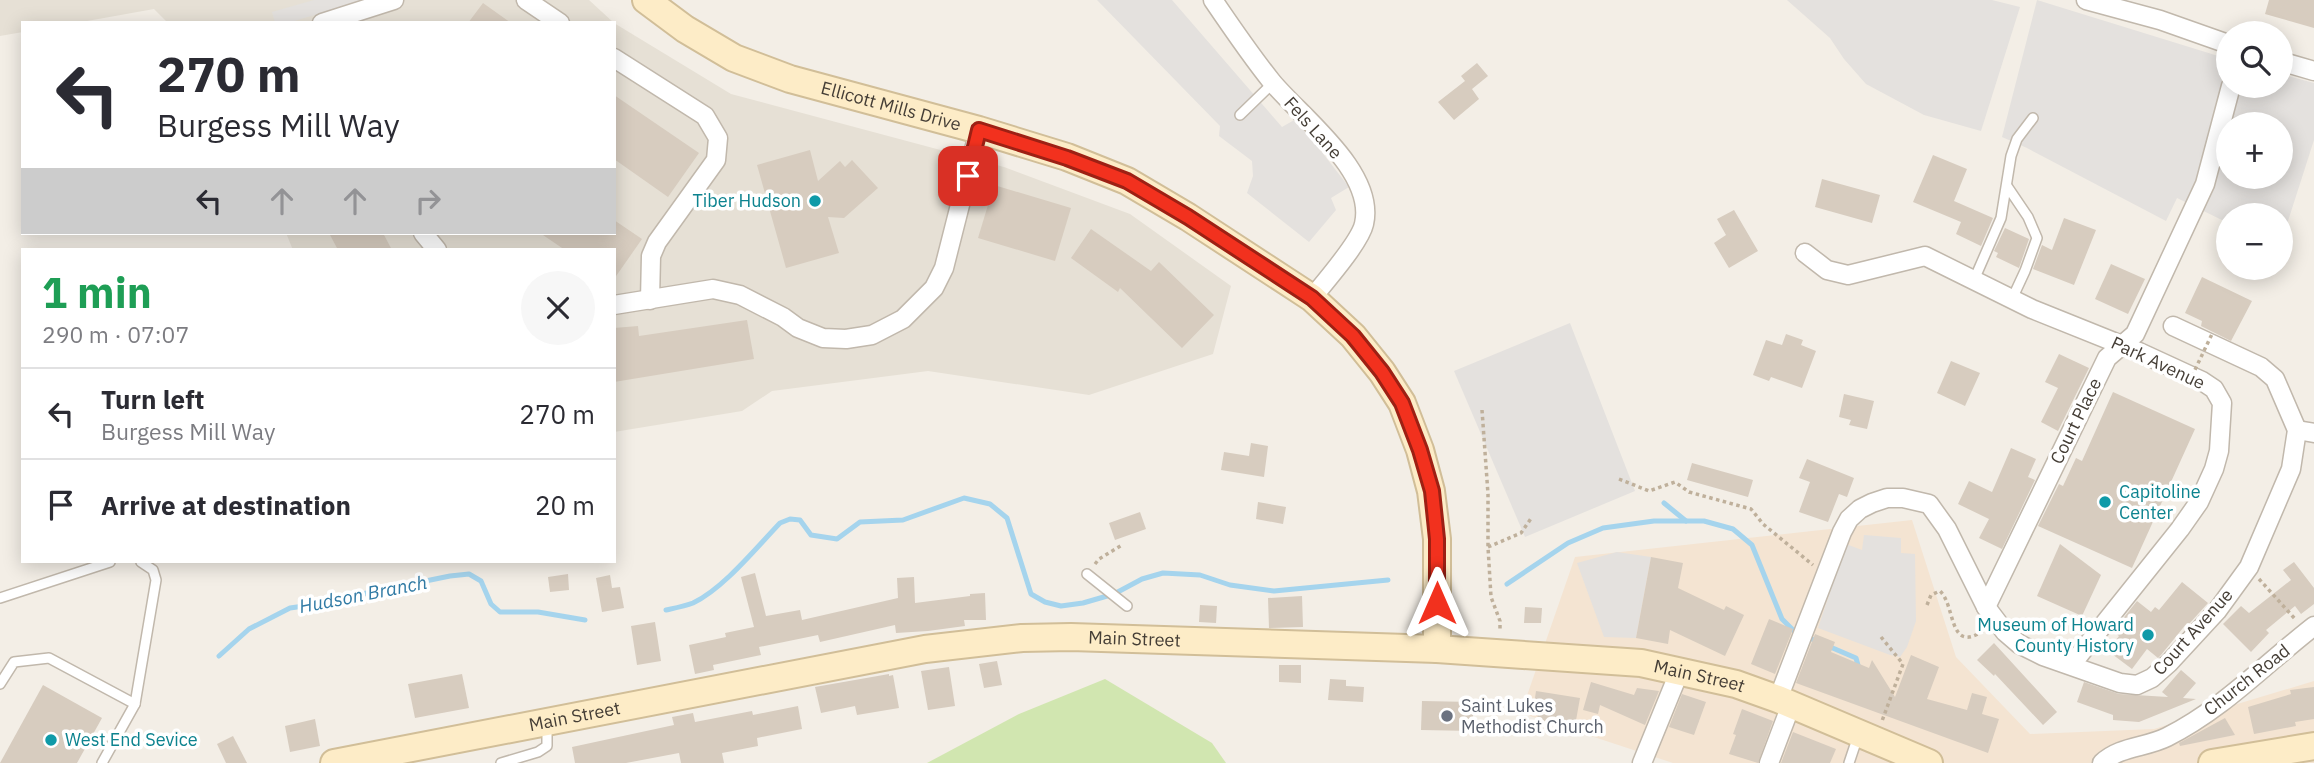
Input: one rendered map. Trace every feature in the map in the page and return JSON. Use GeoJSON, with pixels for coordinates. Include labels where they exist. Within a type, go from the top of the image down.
{"type":"FeatureCollection","features":[{"type":"Feature","properties":{"kind":"main road","name":"Ellicott Mills Drive"},"geometry":{"type":"LineString","coordinates":[[646,0],[685,29],[734,58],[790,79],[979,130],[1067,158],[1127,181],[1188,217],[1312,298],[1353,336],[1382,372],[1402,403],[1420,450],[1432,491],[1437,539],[1437,649]]}},
{"type":"Feature","properties":{"kind":"main road","name":"Main Street"},"geometry":{"type":"LineString","coordinates":[[334,763],[925,649],[1022,638],[1437,649],[1642,663],[1736,684],[1929,763]]}},
{"type":"Feature","properties":{"kind":"main road"},"geometry":{"type":"LineString","coordinates":[[2212,763],[2314,746]]}},
{"type":"Feature","properties":{"kind":"street"},"geometry":{"type":"LineString","coordinates":[[333,21],[394,0]]}},
{"type":"Feature","properties":{"kind":"street"},"geometry":{"type":"LineString","coordinates":[[526,0],[557,21]]}},
{"type":"Feature","properties":{"kind":"street","name":"Fels Lane"},"geometry":{"type":"LineString","coordinates":[[1213,0],[1273,83],[1332,143],[1364,198],[1364,228],[1312,298]]}},
{"type":"Feature","properties":{"kind":"street"},"geometry":{"type":"LineString","coordinates":[[2086,0],[2160,20],[2216,40]]}},
{"type":"Feature","properties":{"kind":"street"},"geometry":{"type":"LineString","coordinates":[[616,59],[705,116],[718,138],[716,160],[657,242],[651,256],[650,300]]}},
{"type":"Feature","properties":{"kind":"street"},"geometry":{"type":"LineString","coordinates":[[2293,65],[2314,71]]}},
{"type":"Feature","properties":{"kind":"street","name":"Court Place"},"geometry":{"type":"LineString","coordinates":[[1986,607],[2108,358],[2135,334],[2205,184],[2228,98]]}},
{"type":"Feature","properties":{"kind":"street"},"geometry":{"type":"LineString","coordinates":[[616,305],[713,289],[740,295],[799,328],[823,338],[846,340],[872,335],[891,327],[903,319],[934,288],[944,268],[979,130]]}},
{"type":"Feature","properties":{"kind":"street","name":"Park Avenue"},"geometry":{"type":"LineString","coordinates":[[1805,253],[1827,270],[1848,275],[1925,256],[2012,299],[2192,376],[2214,389],[2222,403],[2222,428],[2214,469],[2199,502],[2072,664]]}},
{"type":"Feature","properties":{"kind":"street"},"geometry":{"type":"LineString","coordinates":[[2173,326],[2261,367],[2275,379],[2305,432]]}},
{"type":"Feature","properties":{"kind":"street","name":"Court Avenue"},"geometry":{"type":"LineString","coordinates":[[1769,763],[1801,641],[1842,532],[1860,509],[1887,498],[1918,500],[1929,504],[1947,529],[1986,607],[2005,632],[2019,644],[2043,656],[2120,683],[2137,685],[2152,678],[2169,663],[2217,611],[2249,566],[2305,432]]}},
{"type":"Feature","properties":{"kind":"street","name":"Church Road"},"geometry":{"type":"LineString","coordinates":[[2102,763],[2117,752],[2165,738],[2233,696],[2310,629]]}},
{"type":"Feature","properties":{"kind":"street"},"geometry":{"type":"LineString","coordinates":[[1642,763],[1680,670]]}},
{"type":"Feature","properties":{"kind":"lane"},"geometry":{"type":"LineString","coordinates":[[1240,114],[1273,83]]}},
{"type":"Feature","properties":{"kind":"lane"},"geometry":{"type":"LineString","coordinates":[[1974,280],[2001,218],[2011,156],[2017,139],[2032,118]]}},
{"type":"Feature","properties":{"kind":"lane"},"geometry":{"type":"LineString","coordinates":[[2007,186],[2028,217],[2037,238],[2012,299]]}},
{"type":"Feature","properties":{"kind":"lane"},"geometry":{"type":"LineString","coordinates":[[0,598],[107,563]]}},
{"type":"Feature","properties":{"kind":"lane"},"geometry":{"type":"LineString","coordinates":[[102,763],[135,704],[156,580],[153,570],[142,563]]}},
{"type":"Feature","properties":{"kind":"lane"},"geometry":{"type":"LineString","coordinates":[[1087,574],[1126,606]]}},
{"type":"Feature","properties":{"kind":"lane"},"geometry":{"type":"LineString","coordinates":[[0,684],[15,662],[49,658],[135,704]]}},
{"type":"Feature","properties":{"kind":"lane"},"geometry":{"type":"LineString","coordinates":[[501,763],[538,752],[547,746],[547,721]]}},
{"type":"Feature","properties":{"kind":"lane"},"geometry":{"type":"LineString","coordinates":[[1849,763],[1858,734]]}},
{"type":"Feature","properties":{"kind":"path"},"geometry":{"type":"LineString","coordinates":[[2192,376],[2213,334]]}},
{"type":"Feature","properties":{"kind":"path"},"geometry":{"type":"LineString","coordinates":[[1482,410],[1491,597],[1500,621],[1500,637]]}},
{"type":"Feature","properties":{"kind":"path"},"geometry":{"type":"LineString","coordinates":[[1619,479],[1649,491],[1675,482],[1689,492],[1751,509],[1763,524],[1825,576]]}},
{"type":"Feature","properties":{"kind":"path"},"geometry":{"type":"LineString","coordinates":[[1488,547],[1521,533],[1532,517]]}},
{"type":"Feature","properties":{"kind":"path"},"geometry":{"type":"LineString","coordinates":[[1087,574],[1099,559],[1122,545]]}},
{"type":"Feature","properties":{"kind":"path"},"geometry":{"type":"LineString","coordinates":[[2249,566],[2310,629]]}},
{"type":"Feature","properties":{"kind":"path"},"geometry":{"type":"LineString","coordinates":[[1927,605],[1931,595],[1940,591],[1945,596],[1956,630],[1962,636],[1970,638],[1986,630]]}},
{"type":"Feature","properties":{"kind":"path"},"geometry":{"type":"LineString","coordinates":[[1881,637],[1903,664],[1882,721]]}},
{"type":"Feature","properties":{"kind":"shaded area"},"geometry":{"type":"Polygon","coordinates":[[[0,0],[589,0],[612,21],[166,21],[154,9],[87,21],[21,21],[21,32],[0,36],[0,0]]]}},
{"type":"Feature","properties":{"kind":"shaded area"},"geometry":{"type":"Polygon","coordinates":[[[314,0],[364,0],[295,21],[274,21],[272,12],[314,0]]]}},
{"type":"Feature","properties":{"kind":"shaded area"},"geometry":{"type":"Polygon","coordinates":[[[1097,0],[1172,0],[1282,127],[1296,119],[1349,187],[1331,198],[1336,210],[1309,242],[1247,193],[1253,176],[1252,161],[1219,136],[1220,126],[1097,0]]]}},
{"type":"Feature","properties":{"kind":"shaded area"},"geometry":{"type":"Polygon","coordinates":[[[1787,0],[1992,0],[2020,7],[1981,131],[1924,115],[1866,84],[1830,38],[1787,0]]]}},
{"type":"Feature","properties":{"kind":"shaded area"},"geometry":{"type":"Polygon","coordinates":[[[2037,0],[2216,55],[2216,98],[2293,98],[2293,77],[2314,83],[2314,140],[2293,205],[2293,203],[2216,203],[2216,217],[2177,198],[2166,221],[2002,137],[2037,0]]]}},
{"type":"Feature","properties":{"kind":"shaded area"},"geometry":{"type":"Polygon","coordinates":[[[616,24],[731,94],[1004,167],[1130,214],[1231,286],[1213,354],[1089,395],[928,371],[772,391],[742,411],[616,432],[616,248],[292,248],[287,235],[616,235],[616,24]]]}},
{"type":"Feature","properties":{"kind":"shaded area"},"geometry":{"type":"Polygon","coordinates":[[[1570,323],[1635,491],[1525,537],[1454,371],[1570,323]]]}},
{"type":"Feature","properties":{"kind":"shaded area"},"geometry":{"type":"Polygon","coordinates":[[[1912,520],[1956,657],[2030,734],[2154,729],[2314,681],[2314,763],[1673,763],[1521,713],[1575,557],[1912,520]]]}},
{"type":"Feature","properties":{"kind":"shaded area"},"geometry":{"type":"Polygon","coordinates":[[[1864,535],[1901,538],[1901,553],[1915,554],[1916,621],[1907,647],[1900,657],[1818,628],[1846,544],[1862,550],[1864,535]]]}},
{"type":"Feature","properties":{"kind":"shaded area"},"geometry":{"type":"Polygon","coordinates":[[[1617,552],[1651,557],[1636,638],[1604,637],[1577,563],[1617,552]]]}},
{"type":"Feature","properties":{"kind":"green space"},"geometry":{"type":"Polygon","coordinates":[[[1105,679],[1212,743],[1226,763],[927,763],[1019,714],[1105,679]]]}},
{"type":"Feature","properties":{"kind":"building"},"geometry":{"type":"Polygon","coordinates":[[[2269,0],[2314,0],[2314,28],[2293,21],[2265,14],[2269,0]]]}},
{"type":"Feature","properties":{"kind":"building"},"geometry":{"type":"Polygon","coordinates":[[[483,3],[508,21],[470,21],[483,3]]]}},
{"type":"Feature","properties":{"kind":"building"},"geometry":{"type":"Polygon","coordinates":[[[1477,63],[1488,76],[1472,89],[1479,99],[1454,120],[1438,102],[1465,81],[1461,76],[1477,63]]]}},
{"type":"Feature","properties":{"kind":"building"},"geometry":{"type":"Polygon","coordinates":[[[616,96],[699,153],[668,197],[616,160],[616,96]]]}},
{"type":"Feature","properties":{"kind":"building","name":"Tiber Hudson"},"geometry":{"type":"Polygon","coordinates":[[[810,150],[818,181],[840,161],[845,167],[852,160],[878,188],[844,218],[828,217],[839,253],[786,268],[757,165],[810,150]]]}},
{"type":"Feature","properties":{"kind":"building"},"geometry":{"type":"Polygon","coordinates":[[[1933,155],[1967,169],[1954,201],[1993,218],[1981,246],[1956,234],[1961,222],[1913,202],[1933,155]]]}},
{"type":"Feature","properties":{"kind":"building"},"geometry":{"type":"Polygon","coordinates":[[[1822,179],[1880,195],[1872,223],[1815,207],[1822,179]]]}},
{"type":"Feature","properties":{"kind":"building"},"geometry":{"type":"Polygon","coordinates":[[[994,185],[1071,208],[1055,261],[978,238],[994,185]]]}},
{"type":"Feature","properties":{"kind":"building"},"geometry":{"type":"Polygon","coordinates":[[[1734,210],[1758,251],[1729,268],[1714,243],[1726,235],[1717,219],[1734,210]]]}},
{"type":"Feature","properties":{"kind":"building"},"geometry":{"type":"Polygon","coordinates":[[[2064,218],[2096,230],[2074,285],[2033,269],[2042,245],[2052,250],[2064,218]]]}},
{"type":"Feature","properties":{"kind":"building"},"geometry":{"type":"Polygon","coordinates":[[[616,221],[642,239],[616,276],[616,248],[562,248],[543,235],[616,235],[616,221]]]}},
{"type":"Feature","properties":{"kind":"building"},"geometry":{"type":"Polygon","coordinates":[[[2005,228],[2029,239],[2019,268],[1996,257],[1998,253],[1994,251],[2005,228]]]}},
{"type":"Feature","properties":{"kind":"building"},"geometry":{"type":"Polygon","coordinates":[[[1091,229],[1151,271],[1159,262],[1214,315],[1182,348],[1120,288],[1118,292],[1071,258],[1091,229]]]}},
{"type":"Feature","properties":{"kind":"building"},"geometry":{"type":"Polygon","coordinates":[[[330,235],[384,235],[391,248],[337,248],[330,235]]]}},
{"type":"Feature","properties":{"kind":"building"},"geometry":{"type":"Polygon","coordinates":[[[2111,264],[2145,279],[2128,314],[2095,299],[2111,264]]]}},
{"type":"Feature","properties":{"kind":"building"},"geometry":{"type":"Polygon","coordinates":[[[2202,277],[2252,301],[2231,341],[2201,326],[2202,321],[2185,313],[2202,277]]]}},
{"type":"Feature","properties":{"kind":"building"},"geometry":{"type":"Polygon","coordinates":[[[747,320],[754,359],[616,382],[616,328],[638,326],[639,336],[747,320]]]}},
{"type":"Feature","properties":{"kind":"building"},"geometry":{"type":"Polygon","coordinates":[[[1786,334],[1803,340],[1801,345],[1816,351],[1802,388],[1771,377],[1769,381],[1753,375],[1766,340],[1782,345],[1786,334]]]}},
{"type":"Feature","properties":{"kind":"building"},"geometry":{"type":"Polygon","coordinates":[[[2059,354],[2089,368],[2058,431],[2041,422],[2058,388],[2045,382],[2059,354]]]}},
{"type":"Feature","properties":{"kind":"building"},"geometry":{"type":"Polygon","coordinates":[[[1951,361],[1980,373],[1965,406],[1937,393],[1951,361]]]}},
{"type":"Feature","properties":{"kind":"building","name":"Capitoline Center"},"geometry":{"type":"Polygon","coordinates":[[[2113,392],[2195,429],[2132,568],[2038,526],[2059,484],[2063,486],[2076,458],[2082,461],[2113,392]]]}},
{"type":"Feature","properties":{"kind":"building"},"geometry":{"type":"Polygon","coordinates":[[[1844,394],[1874,401],[1867,429],[1849,425],[1851,420],[1839,417],[1844,394]]]}},
{"type":"Feature","properties":{"kind":"building"},"geometry":{"type":"Polygon","coordinates":[[[1251,443],[1268,446],[1264,477],[1221,470],[1224,452],[1249,456],[1251,443]]]}},
{"type":"Feature","properties":{"kind":"building"},"geometry":{"type":"Polygon","coordinates":[[[2011,448],[2036,459],[2028,477],[2035,480],[2002,549],[1979,538],[1989,519],[1958,504],[1969,481],[1992,492],[2011,448]]]}},
{"type":"Feature","properties":{"kind":"building"},"geometry":{"type":"Polygon","coordinates":[[[1807,459],[1854,478],[1847,497],[1839,494],[1828,522],[1799,512],[1810,482],[1799,478],[1807,459]]]}},
{"type":"Feature","properties":{"kind":"building"},"geometry":{"type":"Polygon","coordinates":[[[1692,463],[1753,480],[1748,497],[1687,480],[1692,463]]]}},
{"type":"Feature","properties":{"kind":"building"},"geometry":{"type":"Polygon","coordinates":[[[1258,502],[1286,507],[1283,524],[1256,519],[1258,502]]]}},
{"type":"Feature","properties":{"kind":"building"},"geometry":{"type":"Polygon","coordinates":[[[1140,512],[1146,529],[1115,540],[1109,523],[1140,512]]]}},
{"type":"Feature","properties":{"kind":"building"},"geometry":{"type":"Polygon","coordinates":[[[2060,544],[2101,575],[2082,616],[2037,596],[2060,544]]]}},
{"type":"Feature","properties":{"kind":"building"},"geometry":{"type":"Polygon","coordinates":[[[1651,557],[1683,563],[1678,588],[1724,610],[1726,606],[1744,615],[1725,656],[1670,630],[1668,644],[1636,638],[1651,557]]]}},
{"type":"Feature","properties":{"kind":"building"},"geometry":{"type":"Polygon","coordinates":[[[2294,562],[2314,588],[2314,604],[2301,614],[2295,606],[2266,630],[2269,633],[2251,652],[2223,624],[2241,606],[2249,613],[2291,580],[2283,570],[2294,562]]]}},
{"type":"Feature","properties":{"kind":"building"},"geometry":{"type":"Polygon","coordinates":[[[755,573],[766,616],[800,610],[802,620],[898,598],[897,578],[914,577],[915,603],[985,593],[986,620],[964,620],[965,626],[896,633],[895,625],[820,642],[818,635],[759,647],[761,655],[713,665],[714,670],[695,674],[689,645],[726,637],[725,633],[754,627],[741,577],[755,573]]]}},
{"type":"Feature","properties":{"kind":"building"},"geometry":{"type":"Polygon","coordinates":[[[568,574],[569,590],[550,592],[548,577],[568,574]]]}},
{"type":"Feature","properties":{"kind":"building"},"geometry":{"type":"Polygon","coordinates":[[[610,575],[612,588],[620,587],[624,608],[602,612],[596,578],[610,575]]]}},
{"type":"Feature","properties":{"kind":"building","name":"Museum of Howard County History"},"geometry":{"type":"Polygon","coordinates":[[[2182,582],[2208,603],[2158,658],[2147,649],[2132,669],[2108,651],[2119,636],[2113,631],[2137,601],[2151,612],[2155,607],[2159,610],[2182,582]]]}},
{"type":"Feature","properties":{"kind":"building"},"geometry":{"type":"Polygon","coordinates":[[[1302,596],[1303,627],[1269,628],[1268,598],[1302,596]]]}},
{"type":"Feature","properties":{"kind":"building"},"geometry":{"type":"Polygon","coordinates":[[[1200,605],[1217,606],[1216,623],[1199,622],[1200,605]]]}},
{"type":"Feature","properties":{"kind":"building"},"geometry":{"type":"Polygon","coordinates":[[[1525,607],[1542,608],[1541,623],[1524,623],[1525,607]]]}},
{"type":"Feature","properties":{"kind":"building"},"geometry":{"type":"Polygon","coordinates":[[[1769,619],[1793,629],[1775,674],[1751,664],[1769,619]]]}},
{"type":"Feature","properties":{"kind":"building"},"geometry":{"type":"Polygon","coordinates":[[[655,622],[661,661],[637,665],[631,626],[655,622]]]}},
{"type":"Feature","properties":{"kind":"building"},"geometry":{"type":"Polygon","coordinates":[[[1815,634],[1835,642],[1831,652],[1869,668],[1872,660],[1895,697],[1911,655],[1939,667],[1927,699],[1967,710],[1972,693],[1987,697],[1982,714],[1999,719],[1988,753],[1796,683],[1815,634]]]}},
{"type":"Feature","properties":{"kind":"building"},"geometry":{"type":"Polygon","coordinates":[[[1994,643],[2057,712],[2043,725],[1995,674],[1994,676],[1977,660],[1994,643]]]}},
{"type":"Feature","properties":{"kind":"building"},"geometry":{"type":"Polygon","coordinates":[[[997,661],[1002,685],[984,688],[979,664],[997,661]]]}},
{"type":"Feature","properties":{"kind":"building"},"geometry":{"type":"Polygon","coordinates":[[[1279,665],[1301,665],[1301,683],[1279,682],[1279,665]]]}},
{"type":"Feature","properties":{"kind":"building"},"geometry":{"type":"Polygon","coordinates":[[[949,667],[955,706],[928,710],[921,671],[949,667]]]}},
{"type":"Feature","properties":{"kind":"building"},"geometry":{"type":"Polygon","coordinates":[[[2181,670],[2196,683],[2183,698],[2196,699],[2139,722],[2113,720],[2113,715],[2077,702],[2084,682],[2119,694],[2168,697],[2162,692],[2181,670]]]}},
{"type":"Feature","properties":{"kind":"building"},"geometry":{"type":"Polygon","coordinates":[[[462,674],[469,708],[415,718],[408,684],[462,674]]]}},
{"type":"Feature","properties":{"kind":"building"},"geometry":{"type":"Polygon","coordinates":[[[893,675],[899,708],[857,715],[855,706],[821,713],[815,687],[893,675]]]}},
{"type":"Feature","properties":{"kind":"building"},"geometry":{"type":"Polygon","coordinates":[[[1330,679],[1346,680],[1346,686],[1364,687],[1363,702],[1328,700],[1330,679]]]}},
{"type":"Feature","properties":{"kind":"building"},"geometry":{"type":"Polygon","coordinates":[[[1591,682],[1634,695],[1637,688],[1659,691],[1645,725],[1600,705],[1598,714],[1583,710],[1591,682]]]}},
{"type":"Feature","properties":{"kind":"building","name":"West End Sevice"},"geometry":{"type":"Polygon","coordinates":[[[43,685],[102,718],[77,763],[0,763],[43,685]]]}},
{"type":"Feature","properties":{"kind":"building"},"geometry":{"type":"Polygon","coordinates":[[[2314,687],[2314,719],[2295,722],[2296,726],[2254,734],[2248,707],[2291,694],[2290,690],[2314,687]]]}},
{"type":"Feature","properties":{"kind":"building"},"geometry":{"type":"Polygon","coordinates":[[[1536,691],[1580,698],[1575,726],[1537,720],[1539,706],[1534,705],[1536,691]]]}},
{"type":"Feature","properties":{"kind":"building"},"geometry":{"type":"Polygon","coordinates":[[[1682,694],[1706,702],[1694,735],[1669,727],[1682,694]]]}},
{"type":"Feature","properties":{"kind":"building","name":"Saint Lukes Methodist Church"},"geometry":{"type":"Polygon","coordinates":[[[1422,701],[1473,702],[1473,731],[1421,730],[1422,701]]]}},
{"type":"Feature","properties":{"kind":"building"},"geometry":{"type":"Polygon","coordinates":[[[798,706],[802,729],[757,738],[758,746],[722,753],[724,763],[681,763],[679,753],[626,763],[575,763],[572,747],[674,725],[672,717],[693,713],[695,722],[752,711],[753,715],[798,706]]]}},
{"type":"Feature","properties":{"kind":"building"},"geometry":{"type":"Polygon","coordinates":[[[1742,709],[1773,721],[1758,763],[1729,754],[1742,709]]]}},
{"type":"Feature","properties":{"kind":"building"},"geometry":{"type":"Polygon","coordinates":[[[2225,718],[2235,735],[2180,746],[2179,743],[2225,718]]]}},
{"type":"Feature","properties":{"kind":"building"},"geometry":{"type":"Polygon","coordinates":[[[315,719],[320,746],[290,752],[285,726],[315,719]]]}},
{"type":"Feature","properties":{"kind":"building"},"geometry":{"type":"Polygon","coordinates":[[[1793,732],[1836,749],[1830,763],[1781,763],[1793,732]]]}},
{"type":"Feature","properties":{"kind":"building"},"geometry":{"type":"Polygon","coordinates":[[[233,736],[247,763],[226,763],[217,744],[233,736]]]}},
{"type":"Feature","properties":{"kind":"waterway","name":"Hudson Branch"},"geometry":{"type":"LineString","coordinates":[[666,610],[693,603],[704,597],[739,567],[780,523],[790,519],[800,520],[811,535],[837,539],[860,522],[903,520],[964,498],[990,504],[1007,518],[1031,594],[1045,602],[1061,606],[1114,594],[1142,579],[1163,573],[1200,575],[1230,585],[1274,591],[1388,580]]}},
{"type":"Feature","properties":{"kind":"waterway"},"geometry":{"type":"LineString","coordinates":[[1664,503],[1686,521]]}},
{"type":"Feature","properties":{"kind":"waterway","name":"Hudson Branch"},"geometry":{"type":"LineString","coordinates":[[1507,584],[1568,543],[1603,528],[1654,521],[1704,521],[1733,529],[1752,545],[1782,619],[1795,632],[1819,642]]}},
{"type":"Feature","properties":{"kind":"waterway","name":"Hudson Branch"},"geometry":{"type":"LineString","coordinates":[[219,656],[249,629],[290,608],[311,605],[329,597],[352,596],[469,574],[481,581],[491,604],[500,612],[538,612],[585,620]]}},
{"type":"Feature","properties":{"kind":"waterway","name":"Hudson Branch"},"geometry":{"type":"LineString","coordinates":[[1828,646],[1856,658],[1859,669]]}},
{"type":"Feature","properties":{"kind":"place","name":"Tiber Hudson"},"geometry":{"type":"Point","coordinates":[815,201]}},
{"type":"Feature","properties":{"kind":"place","name":"Capitoline Center"},"geometry":{"type":"Point","coordinates":[2105,502]}},
{"type":"Feature","properties":{"kind":"place","name":"Museum of Howard County History"},"geometry":{"type":"Point","coordinates":[2148,635]}},
{"type":"Feature","properties":{"kind":"place","name":"Saint Lukes Methodist Church"},"geometry":{"type":"Point","coordinates":[1447,716]}},
{"type":"Feature","properties":{"kind":"place","name":"West End Sevice"},"geometry":{"type":"Point","coordinates":[51,740]}},
{"type":"Feature","properties":{"kind":"route"},"geometry":{"type":"LineString","coordinates":[[968,176],[979,130],[1067,158],[1127,181],[1188,217],[1312,298],[1353,336],[1382,372],[1402,403],[1432,491],[1437,539],[1437,603]]}}]}
